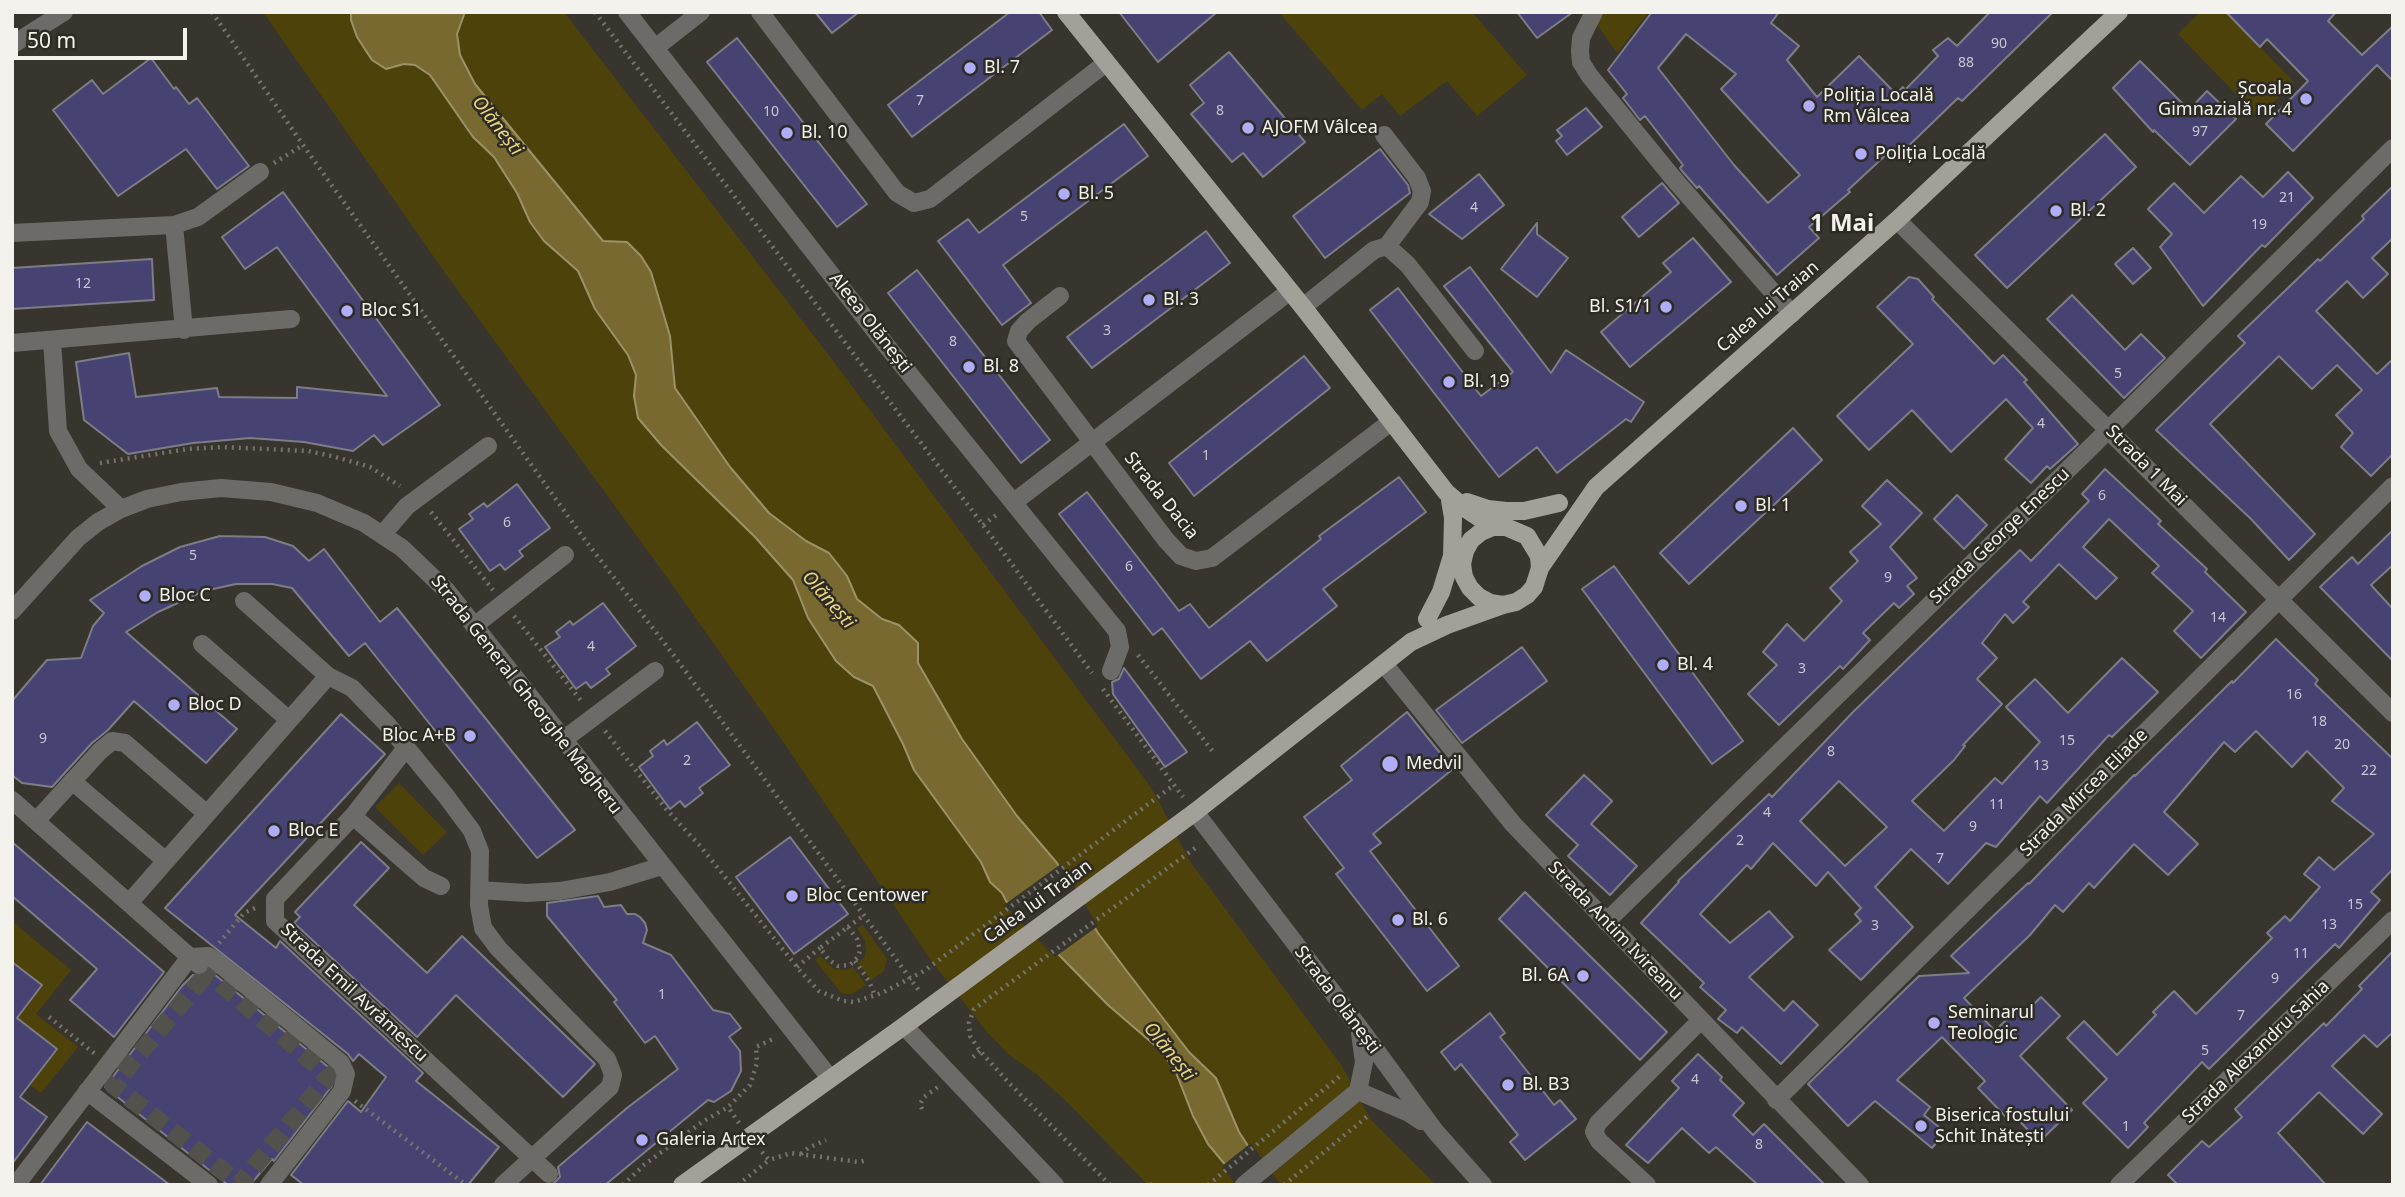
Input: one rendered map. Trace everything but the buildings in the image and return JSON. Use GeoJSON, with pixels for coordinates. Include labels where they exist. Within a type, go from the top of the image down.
{"type":"FeatureCollection","features":[{"type":"Feature","properties":{"kind":"main road"},"geometry":{"type":"LineString","coordinates":[[1066,12],[1303,307],[1450,496],[1460,526],[1464,577],[1474,593],[1490,603],[1503,605],[1516,602],[1527,595],[1534,587],[1540,568],[1539,556],[1527,536],[1500,527],[1450,496]]}},
{"type":"Feature","properties":{"kind":"main road","name":"Calea lui Traian"},"geometry":{"type":"LineString","coordinates":[[1540,568],[1596,487],[1897,220],[2119,12]]}},
{"type":"Feature","properties":{"kind":"main road","name":"Calea lui Traian"},"geometry":{"type":"LineString","coordinates":[[1500,527],[1596,487]]}},
{"type":"Feature","properties":{"kind":"main road"},"geometry":{"type":"LineString","coordinates":[[1450,496],[1488,509],[1506,511],[1524,511],[1559,503]]}},
{"type":"Feature","properties":{"kind":"main road"},"geometry":{"type":"LineString","coordinates":[[1427,619],[1441,592],[1452,556],[1450,496]]}},
{"type":"Feature","properties":{"kind":"main road"},"geometry":{"type":"LineString","coordinates":[[1463,558],[1471,540],[1481,532],[1500,527]]}},
{"type":"Feature","properties":{"kind":"main road","name":"Calea lui Traian"},"geometry":{"type":"LineString","coordinates":[[1411,642],[1463,558]]}},
{"type":"Feature","properties":{"kind":"main road","name":"Calea lui Traian"},"geometry":{"type":"LineString","coordinates":[[682,1185],[935,1004],[1195,812],[1411,642],[1447,625],[1503,605]]}},
{"type":"Feature","properties":{"kind":"street"},"geometry":{"type":"LineString","coordinates":[[12,45],[64,12]]}},
{"type":"Feature","properties":{"kind":"street","name":"Aleea Olănești"},"geometry":{"type":"LineString","coordinates":[[627,12],[1010,505],[1117,631],[1120,648],[1103,674]]}},
{"type":"Feature","properties":{"kind":"street"},"geometry":{"type":"LineString","coordinates":[[655,48],[701,12]]}},
{"type":"Feature","properties":{"kind":"street"},"geometry":{"type":"LineString","coordinates":[[760,12],[897,194],[914,203],[930,199],[1106,63]]}},
{"type":"Feature","properties":{"kind":"street"},"geometry":{"type":"LineString","coordinates":[[1594,12],[1581,38],[1581,62],[1589,75],[1673,178],[1792,314]]}},
{"type":"Feature","properties":{"kind":"street"},"geometry":{"type":"LineString","coordinates":[[1303,307],[1374,250],[1387,246],[1420,202],[1422,191],[1417,178],[1384,135]]}},
{"type":"Feature","properties":{"kind":"street","name":"Strada George Enescu"},"geometry":{"type":"LineString","coordinates":[[1606,922],[2393,148]]}},
{"type":"Feature","properties":{"kind":"street"},"geometry":{"type":"LineString","coordinates":[[12,233],[174,225],[198,217],[260,172]]}},
{"type":"Feature","properties":{"kind":"street","name":"Strada 1 Mai"},"geometry":{"type":"LineString","coordinates":[[1897,220],[2393,713]]}},
{"type":"Feature","properties":{"kind":"street"},"geometry":{"type":"LineString","coordinates":[[174,225],[184,330]]}},
{"type":"Feature","properties":{"kind":"street"},"geometry":{"type":"LineString","coordinates":[[1387,246],[1408,265],[1475,351]]}},
{"type":"Feature","properties":{"kind":"street"},"geometry":{"type":"LineString","coordinates":[[1010,505],[1290,291]]}},
{"type":"Feature","properties":{"kind":"street","name":"Strada Dacia"},"geometry":{"type":"LineString","coordinates":[[1060,296],[1028,321],[1019,331],[1016,341],[1166,540],[1181,556],[1196,561],[1212,558],[1392,421]]}},
{"type":"Feature","properties":{"kind":"street"},"geometry":{"type":"LineString","coordinates":[[12,343],[291,319]]}},
{"type":"Feature","properties":{"kind":"street"},"geometry":{"type":"LineString","coordinates":[[52,340],[58,431],[79,469],[121,509]]}},
{"type":"Feature","properties":{"kind":"street"},"geometry":{"type":"LineString","coordinates":[[382,535],[407,506],[488,446]]}},
{"type":"Feature","properties":{"kind":"street","name":"Strada Mircea Eliade"},"geometry":{"type":"LineString","coordinates":[[1776,1100],[2393,486]]}},
{"type":"Feature","properties":{"kind":"street","name":"Strada General Gheorghe Magheru"},"geometry":{"type":"LineString","coordinates":[[12,611],[78,538],[98,522],[147,499],[221,488],[271,492],[317,503],[364,523],[402,548],[447,591],[830,1078]]}},
{"type":"Feature","properties":{"kind":"street"},"geometry":{"type":"LineString","coordinates":[[474,626],[565,555]]}},
{"type":"Feature","properties":{"kind":"street"},"geometry":{"type":"LineString","coordinates":[[244,601],[328,676],[352,688],[446,796],[472,831],[480,851],[479,917],[482,928],[498,948],[607,1059],[613,1075],[610,1087],[503,1185]]}},
{"type":"Feature","properties":{"kind":"street"},"geometry":{"type":"LineString","coordinates":[[202,644],[289,720]]}},
{"type":"Feature","properties":{"kind":"street","name":"Strada Antim Ivireanu"},"geometry":{"type":"LineString","coordinates":[[1384,664],[1496,804],[1700,1021],[1860,1185]]}},
{"type":"Feature","properties":{"kind":"street"},"geometry":{"type":"LineString","coordinates":[[563,740],[655,671]]}},
{"type":"Feature","properties":{"kind":"street"},"geometry":{"type":"LineString","coordinates":[[129,903],[328,676]]}},
{"type":"Feature","properties":{"kind":"street"},"geometry":{"type":"LineString","coordinates":[[36,821],[112,741],[124,743],[207,814]]}},
{"type":"Feature","properties":{"kind":"street","name":"Strada Emil Avrămescu"},"geometry":{"type":"LineString","coordinates":[[407,748],[353,816],[275,899],[275,921],[549,1174]]}},
{"type":"Feature","properties":{"kind":"street"},"geometry":{"type":"LineString","coordinates":[[72,781],[166,862]]}},
{"type":"Feature","properties":{"kind":"street"},"geometry":{"type":"LineString","coordinates":[[12,800],[129,903],[199,960],[216,961],[341,1063],[346,1074],[342,1091],[269,1185]]}},
{"type":"Feature","properties":{"kind":"street","name":"Strada Olănești"},"geometry":{"type":"LineString","coordinates":[[1195,812],[1435,1131],[1483,1185]]}},
{"type":"Feature","properties":{"kind":"street"},"geometry":{"type":"LineString","coordinates":[[353,816],[424,878],[441,887]]}},
{"type":"Feature","properties":{"kind":"street"},"geometry":{"type":"LineString","coordinates":[[479,890],[526,894],[561,891],[662,866]]}},
{"type":"Feature","properties":{"kind":"street","name":"Strada Alexandru Sahia"},"geometry":{"type":"LineString","coordinates":[[2119,1185],[2393,920]]}},
{"type":"Feature","properties":{"kind":"street"},"geometry":{"type":"LineString","coordinates":[[16,1185],[87,1091],[199,960]]}},
{"type":"Feature","properties":{"kind":"street"},"geometry":{"type":"LineString","coordinates":[[1647,1185],[1599,1141],[1594,1132],[1598,1123],[1700,1021]]}},
{"type":"Feature","properties":{"kind":"street"},"geometry":{"type":"LineString","coordinates":[[904,1026],[1055,1185]]}},
{"type":"Feature","properties":{"kind":"street"},"geometry":{"type":"LineString","coordinates":[[1244,1185],[1358,1091],[1364,1062],[1359,1027]]}},
{"type":"Feature","properties":{"kind":"street"},"geometry":{"type":"LineString","coordinates":[[87,1091],[209,1185]]}},
{"type":"Feature","properties":{"kind":"street"},"geometry":{"type":"LineString","coordinates":[[1358,1091],[1409,1112],[1435,1131]]}},
{"type":"Feature","properties":{"kind":"path"},"geometry":{"type":"LineString","coordinates":[[212,12],[303,145],[585,540],[675,657],[863,916],[935,1004]]}},
{"type":"Feature","properties":{"kind":"path"},"geometry":{"type":"LineString","coordinates":[[595,12],[983,525],[1103,674]]}},
{"type":"Feature","properties":{"kind":"path"},"geometry":{"type":"LineString","coordinates":[[260,172],[303,145]]}},
{"type":"Feature","properties":{"kind":"path"},"geometry":{"type":"LineString","coordinates":[[983,525],[1010,505]]}},
{"type":"Feature","properties":{"kind":"path"},"geometry":{"type":"LineString","coordinates":[[1136,653],[1214,753]]}},
{"type":"Feature","properties":{"kind":"path"},"geometry":{"type":"LineString","coordinates":[[1102,688],[1195,812]]}},
{"type":"Feature","properties":{"kind":"path"},"geometry":{"type":"LineString","coordinates":[[923,971],[1174,785]]}},
{"type":"Feature","properties":{"kind":"path"},"geometry":{"type":"LineString","coordinates":[[1110,1185],[1010,1084],[981,1051],[968,1029],[974,1009],[1190,850]]}},
{"type":"Feature","properties":{"kind":"path"},"geometry":{"type":"LineString","coordinates":[[199,960],[244,913]]}},
{"type":"Feature","properties":{"kind":"path"},"geometry":{"type":"LineString","coordinates":[[797,967],[863,916]]}},
{"type":"Feature","properties":{"kind":"path"},"geometry":{"type":"LineString","coordinates":[[820,948],[829,960],[838,966],[850,965],[858,957],[859,945],[848,927]]}},
{"type":"Feature","properties":{"kind":"path"},"geometry":{"type":"LineString","coordinates":[[855,961],[869,981],[875,996]]}},
{"type":"Feature","properties":{"kind":"path"},"geometry":{"type":"LineString","coordinates":[[623,1185],[644,1165],[702,1122],[728,1107],[750,1085],[757,1063],[756,1047],[790,1030]]}},
{"type":"Feature","properties":{"kind":"path"},"geometry":{"type":"LineString","coordinates":[[973,1057],[981,1051]]}},
{"type":"Feature","properties":{"kind":"path"},"geometry":{"type":"LineString","coordinates":[[1208,1185],[1342,1075]]}},
{"type":"Feature","properties":{"kind":"path"},"geometry":{"type":"LineString","coordinates":[[922,1109],[920,1104],[925,1097],[942,1084]]}},
{"type":"Feature","properties":{"kind":"path"},"geometry":{"type":"LineString","coordinates":[[342,1091],[466,1185]]}},
{"type":"Feature","properties":{"kind":"path"},"geometry":{"type":"LineString","coordinates":[[728,1107],[769,1160]]}},
{"type":"Feature","properties":{"kind":"path"},"geometry":{"type":"LineString","coordinates":[[1284,1185],[1376,1112]]}},
{"type":"Feature","properties":{"kind":"path"},"geometry":{"type":"LineString","coordinates":[[800,1155],[826,1140]]}},
{"type":"Feature","properties":{"kind":"path"},"geometry":{"type":"LineString","coordinates":[[738,1185],[769,1160],[791,1153],[859,1162],[867,1160]]}},
{"type":"Feature","properties":{"kind":"shaded area"},"geometry":{"type":"Polygon","coordinates":[[[263,12],[351,12],[357,37],[372,60],[386,69],[404,64],[415,65],[430,75],[473,137],[494,157],[517,193],[530,222],[544,241],[578,271],[595,309],[628,355],[636,375],[634,396],[638,418],[662,446],[755,537],[793,580],[808,618],[836,661],[854,677],[873,686],[914,770],[981,862],[990,882],[1108,1005],[1158,1048],[1175,1070],[1193,1116],[1241,1185],[1148,1185],[1065,1100],[1035,1073],[1008,1054],[987,1032],[930,959],[784,743],[445,273],[263,12]]]}},
{"type":"Feature","properties":{"kind":"shaded area"},"geometry":{"type":"Polygon","coordinates":[[[465,12],[564,12],[834,362],[1147,782],[1189,860],[1342,1066],[1371,1120],[1436,1185],[1276,1185],[1239,1132],[1216,1078],[1189,1052],[1098,933],[1057,863],[1017,816],[962,739],[899,625],[882,619],[857,599],[847,576],[829,553],[806,541],[769,513],[730,467],[675,388],[674,361],[651,272],[641,256],[627,242],[604,241],[475,84],[460,55],[457,34],[465,12]]]}},
{"type":"Feature","properties":{"kind":"shaded area"},"geometry":{"type":"Polygon","coordinates":[[[1279,12],[1472,12],[1527,75],[1477,116],[1447,81],[1400,116],[1382,94],[1362,110],[1279,12]]]}},
{"type":"Feature","properties":{"kind":"shaded area"},"geometry":{"type":"Polygon","coordinates":[[[1588,12],[1649,12],[1617,53],[1588,12]]]}},
{"type":"Feature","properties":{"kind":"shaded area"},"geometry":{"type":"Polygon","coordinates":[[[2200,12],[2226,12],[2294,82],[2258,117],[2178,34],[2200,12]]]}},
{"type":"Feature","properties":{"kind":"shaded area"},"geometry":{"type":"Polygon","coordinates":[[[399,783],[447,832],[423,855],[375,807],[399,783]]]}},
{"type":"Feature","properties":{"kind":"shaded area"},"geometry":{"type":"Polygon","coordinates":[[[12,921],[71,970],[36,1014],[78,1047],[41,1093],[12,1071],[12,921]]]}},
{"type":"Feature","properties":{"kind":"shaded area"},"geometry":{"type":"Polygon","coordinates":[[[863,925],[887,959],[884,971],[871,980],[858,963],[864,958],[866,951],[865,941],[857,928],[863,925]]]}},
{"type":"Feature","properties":{"kind":"shaded area"},"geometry":{"type":"Polygon","coordinates":[[[820,956],[834,969],[846,970],[853,967],[866,985],[852,994],[841,993],[815,960],[820,956]]]}},
{"type":"Feature","properties":{"kind":"water","name":"Olănești"},"geometry":{"type":"Polygon","coordinates":[[[351,12],[465,12],[457,34],[460,55],[475,84],[603,241],[627,242],[641,256],[651,272],[670,336],[675,388],[730,467],[769,513],[806,541],[829,553],[847,576],[857,599],[882,619],[899,625],[918,643],[918,663],[962,739],[1017,816],[1057,863],[1098,933],[1189,1052],[1216,1078],[1239,1132],[1256,1158],[1228,1168],[1208,1144],[1193,1116],[1175,1070],[1158,1048],[1108,1005],[990,882],[981,862],[914,770],[873,686],[854,677],[836,661],[808,618],[793,580],[755,537],[662,446],[638,418],[634,396],[636,375],[628,355],[595,309],[578,271],[544,241],[530,222],[517,193],[494,157],[473,137],[430,75],[415,65],[404,64],[386,69],[372,60],[357,37],[351,12]]]}},
{"type":"Feature","properties":{"kind":"pier"},"geometry":{"type":"Polygon","coordinates":[[[1061,864],[1098,926],[1055,957],[1004,905],[1061,864]]]}},
{"type":"Feature","properties":{"kind":"pier"},"geometry":{"type":"Polygon","coordinates":[[[1251,1143],[1280,1185],[1236,1185],[1222,1166],[1251,1143]]]}},
{"type":"Feature","properties":{"kind":"tunnel"},"geometry":{"type":"LineString","coordinates":[[200,966],[329,1076],[240,1184],[113,1085],[208,972]]}},
{"type":"Feature","properties":{"kind":"place","name":"Bl. 7"},"geometry":{"type":"Point","coordinates":[970,68]}},
{"type":"Feature","properties":{"kind":"place","name":"Școala Gimnazială nr. 4"},"geometry":{"type":"Point","coordinates":[2306,99]}},
{"type":"Feature","properties":{"kind":"place","name":"Poliția Locală Rm Vâlcea"},"geometry":{"type":"Point","coordinates":[1809,106]}},
{"type":"Feature","properties":{"kind":"place","name":"AJOFM Vâlcea"},"geometry":{"type":"Point","coordinates":[1248,128]}},
{"type":"Feature","properties":{"kind":"place","name":"Bl. 10"},"geometry":{"type":"Point","coordinates":[787,133]}},
{"type":"Feature","properties":{"kind":"place","name":"Poliția Locală"},"geometry":{"type":"Point","coordinates":[1861,154]}},
{"type":"Feature","properties":{"kind":"place","name":"Bl. 5"},"geometry":{"type":"Point","coordinates":[1064,194]}},
{"type":"Feature","properties":{"kind":"place","name":"Bl. 2"},"geometry":{"type":"Point","coordinates":[2056,211]}},
{"type":"Feature","properties":{"kind":"place","name":"Bl. 3"},"geometry":{"type":"Point","coordinates":[1149,300]}},
{"type":"Feature","properties":{"kind":"place","name":"Bl. S1/1"},"geometry":{"type":"Point","coordinates":[1666,307]}},
{"type":"Feature","properties":{"kind":"place","name":"Bloc S1"},"geometry":{"type":"Point","coordinates":[347,311]}},
{"type":"Feature","properties":{"kind":"place","name":"Bl. 8"},"geometry":{"type":"Point","coordinates":[969,367]}},
{"type":"Feature","properties":{"kind":"place","name":"Bl. 19"},"geometry":{"type":"Point","coordinates":[1449,382]}},
{"type":"Feature","properties":{"kind":"place","name":"Bl. 1"},"geometry":{"type":"Point","coordinates":[1741,506]}},
{"type":"Feature","properties":{"kind":"place","name":"Bloc C"},"geometry":{"type":"Point","coordinates":[145,596]}},
{"type":"Feature","properties":{"kind":"place","name":"Bl. 4"},"geometry":{"type":"Point","coordinates":[1663,665]}},
{"type":"Feature","properties":{"kind":"place","name":"Bloc D"},"geometry":{"type":"Point","coordinates":[174,705]}},
{"type":"Feature","properties":{"kind":"place","name":"Bloc A+B"},"geometry":{"type":"Point","coordinates":[470,736]}},
{"type":"Feature","properties":{"kind":"place","name":"Medvil"},"geometry":{"type":"Point","coordinates":[1390,764]}},
{"type":"Feature","properties":{"kind":"place","name":"Bloc E"},"geometry":{"type":"Point","coordinates":[274,831]}},
{"type":"Feature","properties":{"kind":"place","name":"Bloc Centower"},"geometry":{"type":"Point","coordinates":[792,896]}},
{"type":"Feature","properties":{"kind":"place","name":"Bl. 6"},"geometry":{"type":"Point","coordinates":[1398,920]}},
{"type":"Feature","properties":{"kind":"place","name":"Bl. 6A"},"geometry":{"type":"Point","coordinates":[1583,976]}},
{"type":"Feature","properties":{"kind":"place","name":"Seminarul Teologic"},"geometry":{"type":"Point","coordinates":[1934,1023]}},
{"type":"Feature","properties":{"kind":"place","name":"Bl. B3"},"geometry":{"type":"Point","coordinates":[1508,1085]}},
{"type":"Feature","properties":{"kind":"place","name":"Biserica fostului Schit Inătești"},"geometry":{"type":"Point","coordinates":[1921,1126]}},
{"type":"Feature","properties":{"kind":"place","name":"Galeria Artex"},"geometry":{"type":"Point","coordinates":[642,1140]}},
{"type":"Feature","properties":{"kind":"district","name":"1 Mai"},"geometry":{"type":"Point","coordinates":[1842,224]}}]}
